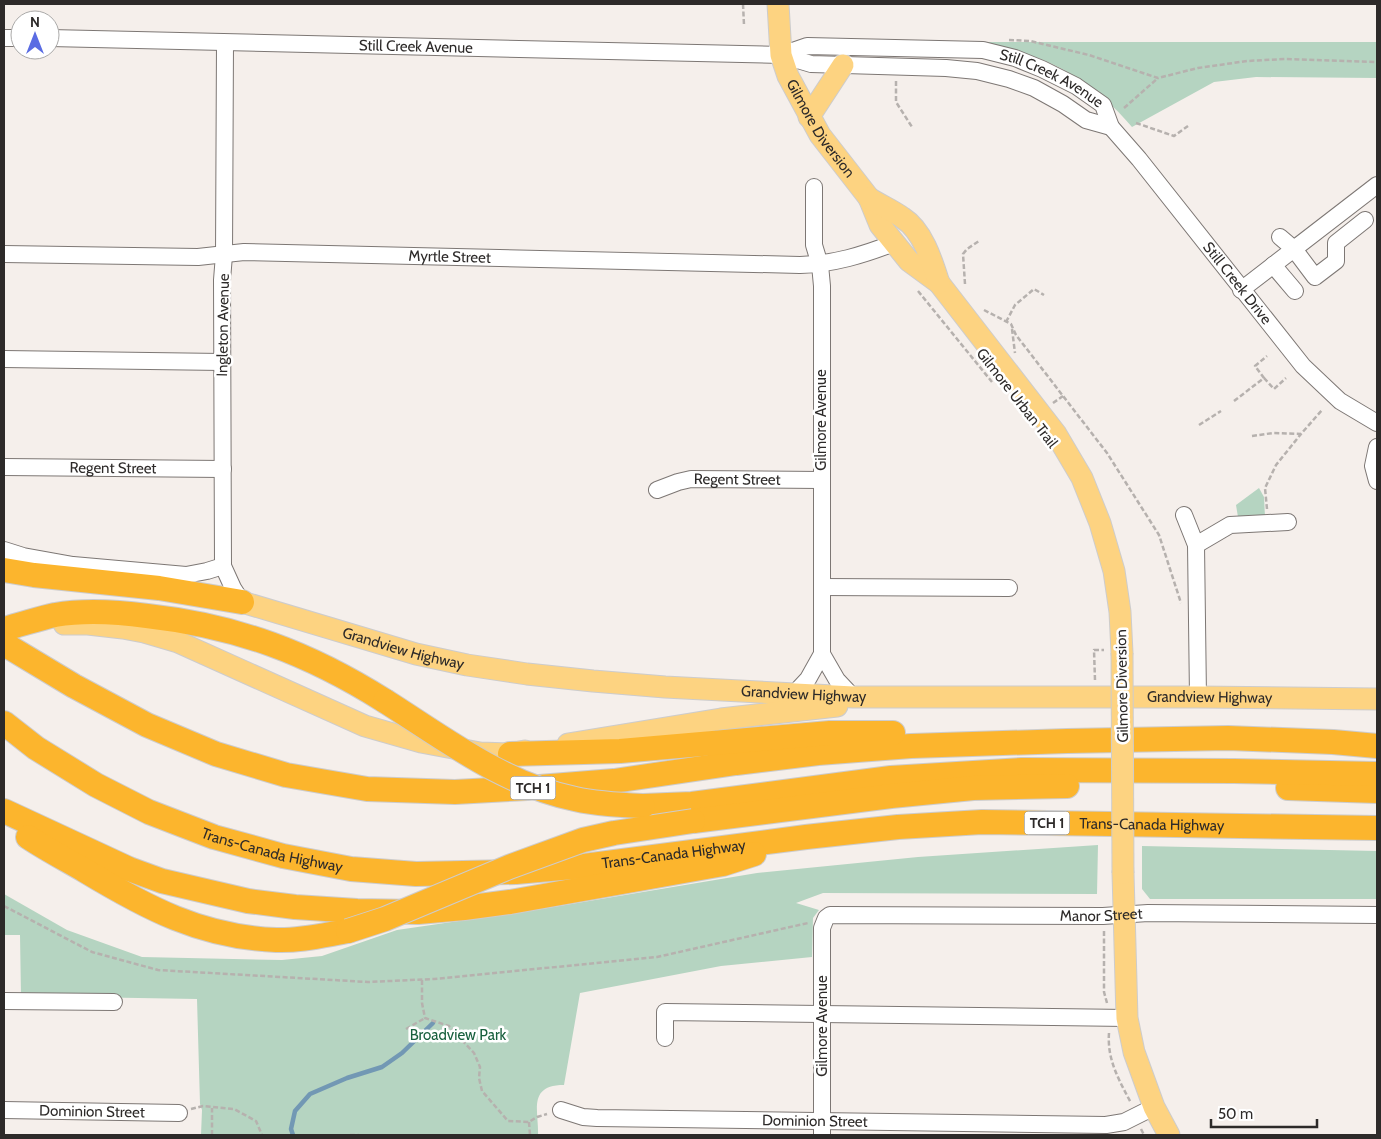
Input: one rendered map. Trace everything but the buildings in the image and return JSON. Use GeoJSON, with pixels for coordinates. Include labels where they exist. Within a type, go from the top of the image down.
{"type":"FeatureCollection","features":[{"type":"Feature","properties":{"kind":"highway"},"geometry":{"type":"LineString","coordinates":[[4,570],[159,588],[242,602]]}},
{"type":"Feature","properties":{"kind":"highway"},"geometry":{"type":"LineString","coordinates":[[6,633],[59,619],[107,612],[128,613],[201,624],[240,633],[274,644],[350,679],[445,741],[515,780],[574,799],[608,804],[643,806],[692,804],[891,778],[1022,770],[1377,774]]}},
{"type":"Feature","properties":{"kind":"highway","name":"TCH 1"},"geometry":{"type":"LineString","coordinates":[[6,633],[74,686],[147,725],[216,754],[286,775],[367,789],[455,792],[527,788],[614,781],[818,753],[912,746],[1228,738],[1333,742],[1377,746]]}},
{"type":"Feature","properties":{"kind":"highway","name":"Trans-Canada Highway"},"geometry":{"type":"LineString","coordinates":[[4,723],[36,748],[96,785],[150,812],[223,840],[283,856],[351,868],[416,874],[516,872],[584,866],[806,837],[898,827],[982,822],[1377,828]]}},
{"type":"Feature","properties":{"kind":"highway"},"geometry":{"type":"LineString","coordinates":[[510,754],[620,751],[830,733],[948,734],[1067,741]]}},
{"type":"Feature","properties":{"kind":"highway"},"geometry":{"type":"LineString","coordinates":[[4,821],[137,902],[209,930],[244,937],[278,940],[310,938],[348,931],[385,919],[509,867],[583,840],[614,833],[837,802],[973,788],[1049,786],[1236,786],[1377,791]]}},
{"type":"Feature","properties":{"kind":"highway"},"geometry":{"type":"LineString","coordinates":[[4,811],[129,869],[162,881],[248,901],[295,907],[357,911],[418,912],[510,902],[723,864],[806,837]]}},
{"type":"Feature","properties":{"kind":"main road"},"geometry":{"type":"LineString","coordinates":[[778,4],[781,55]]}},
{"type":"Feature","properties":{"kind":"main road","name":"Gilmore Diversion"},"geometry":{"type":"LineString","coordinates":[[781,55],[788,76],[810,118],[831,152],[869,198],[880,225],[908,261],[939,282],[1056,434],[1082,478],[1100,522],[1114,571],[1120,612],[1114,651],[1124,873],[1127,1018],[1134,1052],[1154,1107],[1169,1135]]}},
{"type":"Feature","properties":{"kind":"main road"},"geometry":{"type":"LineString","coordinates":[[810,118],[843,65]]}},
{"type":"Feature","properties":{"kind":"main road","name":"Gilmore Diversion"},"geometry":{"type":"LineString","coordinates":[[869,198],[905,219],[929,252],[939,282]]}},
{"type":"Feature","properties":{"kind":"main road","name":"Grandview Highway"},"geometry":{"type":"LineString","coordinates":[[242,602],[408,652],[467,665],[593,681],[853,697],[1377,699]]}},
{"type":"Feature","properties":{"kind":"main road"},"geometry":{"type":"LineString","coordinates":[[59,619],[144,632],[178,642],[365,726],[449,748],[480,753],[510,754],[721,719],[849,705],[944,698]]}},
{"type":"Feature","properties":{"kind":"street","name":"Still Creek Avenue"},"geometry":{"type":"LineString","coordinates":[[60,38],[781,55],[811,64],[946,68],[977,71],[1009,79],[1034,88],[1063,104],[1086,120],[1111,127]]}},
{"type":"Feature","properties":{"kind":"street","name":"Ingleton Avenue"},"geometry":{"type":"LineString","coordinates":[[224,43],[224,255],[222,280],[223,566],[242,602]]}},
{"type":"Feature","properties":{"kind":"street","name":"Still Creek Avenue"},"geometry":{"type":"LineString","coordinates":[[781,55],[807,46],[983,50],[1015,58],[1042,68],[1076,86],[1103,105],[1111,127]]}},
{"type":"Feature","properties":{"kind":"street","name":"Still Creek Drive"},"geometry":{"type":"LineString","coordinates":[[1111,127],[1139,159],[1303,366],[1340,402],[1377,423]]}},
{"type":"Feature","properties":{"kind":"street"},"geometry":{"type":"LineString","coordinates":[[1241,290],[1377,185]]}},
{"type":"Feature","properties":{"kind":"street","name":"Gilmore Avenue"},"geometry":{"type":"LineString","coordinates":[[794,694],[808,679],[822,654],[822,286],[820,264],[814,245],[814,188]]}},
{"type":"Feature","properties":{"kind":"street"},"geometry":{"type":"LineString","coordinates":[[1280,237],[1294,249],[1315,277],[1336,261],[1336,242],[1365,220]]}},
{"type":"Feature","properties":{"kind":"street","name":"Myrtle Street"},"geometry":{"type":"LineString","coordinates":[[4,254],[198,258],[244,252],[820,264],[857,257],[894,244]]}},
{"type":"Feature","properties":{"kind":"street"},"geometry":{"type":"LineString","coordinates":[[1273,265],[1294,291]]}},
{"type":"Feature","properties":{"kind":"street"},"geometry":{"type":"LineString","coordinates":[[4,359],[222,362]]}},
{"type":"Feature","properties":{"kind":"street"},"geometry":{"type":"LineString","coordinates":[[1377,447],[1373,466],[1377,481]]}},
{"type":"Feature","properties":{"kind":"street","name":"Regent Street"},"geometry":{"type":"LineString","coordinates":[[4,467],[223,469]]}},
{"type":"Feature","properties":{"kind":"street","name":"Regent Street"},"geometry":{"type":"LineString","coordinates":[[657,490],[691,479],[821,480]]}},
{"type":"Feature","properties":{"kind":"street"},"geometry":{"type":"LineString","coordinates":[[1184,516],[1196,545],[1198,697]]}},
{"type":"Feature","properties":{"kind":"street"},"geometry":{"type":"LineString","coordinates":[[1196,545],[1230,525],[1288,522]]}},
{"type":"Feature","properties":{"kind":"street"},"geometry":{"type":"LineString","coordinates":[[4,550],[24,556],[72,565],[186,575],[207,572],[223,566]]}},
{"type":"Feature","properties":{"kind":"street"},"geometry":{"type":"LineString","coordinates":[[822,587],[1009,588]]}},
{"type":"Feature","properties":{"kind":"street","name":"Gilmore Avenue"},"geometry":{"type":"LineString","coordinates":[[822,654],[837,680],[853,697]]}},
{"type":"Feature","properties":{"kind":"street","name":"Manor Street"},"geometry":{"type":"LineString","coordinates":[[826,918],[830,915],[838,914],[1103,916],[1148,913],[1377,915]]}},
{"type":"Feature","properties":{"kind":"street","name":"Gilmore Avenue"},"geometry":{"type":"LineString","coordinates":[[822,1128],[822,928],[826,918]]}},
{"type":"Feature","properties":{"kind":"street"},"geometry":{"type":"LineString","coordinates":[[4,1001],[114,1002]]}},
{"type":"Feature","properties":{"kind":"street"},"geometry":{"type":"LineString","coordinates":[[665,1038],[665,1012],[1127,1018]]}},
{"type":"Feature","properties":{"kind":"street","name":"Dominion Street"},"geometry":{"type":"LineString","coordinates":[[561,1110],[584,1117],[597,1118],[822,1128],[1113,1130],[1124,1122],[1154,1107]]}},
{"type":"Feature","properties":{"kind":"street","name":"Dominion Street"},"geometry":{"type":"LineString","coordinates":[[4,1110],[179,1112]]}},
{"type":"Feature","properties":{"kind":"path"},"geometry":{"type":"LineString","coordinates":[[743,4],[744,26]]}},
{"type":"Feature","properties":{"kind":"path"},"geometry":{"type":"LineString","coordinates":[[1124,108],[1158,78],[1198,68],[1247,61],[1286,59],[1377,62]]}},
{"type":"Feature","properties":{"kind":"path"},"geometry":{"type":"LineString","coordinates":[[896,80],[896,102],[912,127]]}},
{"type":"Feature","properties":{"kind":"path"},"geometry":{"type":"LineString","coordinates":[[1136,123],[1174,136],[1188,126]]}},
{"type":"Feature","properties":{"kind":"path"},"geometry":{"type":"LineString","coordinates":[[965,284],[963,254],[979,241]]}},
{"type":"Feature","properties":{"kind":"path","name":"Gilmore Urban Trail"},"geometry":{"type":"LineString","coordinates":[[913,284],[994,384]]}},
{"type":"Feature","properties":{"kind":"path"},"geometry":{"type":"LineString","coordinates":[[1006,322],[1015,306],[1034,289],[1044,295]]}},
{"type":"Feature","properties":{"kind":"path"},"geometry":{"type":"LineString","coordinates":[[984,310],[1011,324],[1016,335],[1107,452],[1159,535],[1184,611]]}},
{"type":"Feature","properties":{"kind":"path"},"geometry":{"type":"LineString","coordinates":[[1011,324],[1016,360]]}},
{"type":"Feature","properties":{"kind":"path"},"geometry":{"type":"LineString","coordinates":[[1267,356],[1255,366],[1264,378],[1274,389],[1286,378]]}},
{"type":"Feature","properties":{"kind":"path"},"geometry":{"type":"LineString","coordinates":[[1234,402],[1264,378]]}},
{"type":"Feature","properties":{"kind":"path"},"geometry":{"type":"LineString","coordinates":[[1050,406],[1063,396]]}},
{"type":"Feature","properties":{"kind":"path"},"geometry":{"type":"LineString","coordinates":[[1268,524],[1265,488],[1276,465],[1322,410]]}},
{"type":"Feature","properties":{"kind":"path"},"geometry":{"type":"LineString","coordinates":[[1198,425],[1220,411]]}},
{"type":"Feature","properties":{"kind":"path"},"geometry":{"type":"LineString","coordinates":[[1252,436],[1274,433],[1301,434]]}},
{"type":"Feature","properties":{"kind":"path"},"geometry":{"type":"LineString","coordinates":[[1095,682],[1094,650],[1114,651]]}},
{"type":"Feature","properties":{"kind":"path"},"geometry":{"type":"LineString","coordinates":[[4,906],[92,952],[158,970],[368,982],[422,980],[658,957],[810,922]]}},
{"type":"Feature","properties":{"kind":"path"},"geometry":{"type":"LineString","coordinates":[[1103,926],[1104,942]]}},
{"type":"Feature","properties":{"kind":"path"},"geometry":{"type":"LineString","coordinates":[[422,980],[422,1003],[426,1018]]}},
{"type":"Feature","properties":{"kind":"path"},"geometry":{"type":"LineString","coordinates":[[406,1029],[426,1018],[449,1026],[474,1053],[480,1067],[479,1078],[482,1091],[508,1121],[530,1122],[537,1117],[561,1110]]}},
{"type":"Feature","properties":{"kind":"path"},"geometry":{"type":"LineString","coordinates":[[179,1112],[203,1106],[234,1109],[256,1121],[262,1135]]}},
{"type":"Feature","properties":{"kind":"path"},"geometry":{"type":"LineString","coordinates":[[212,1108],[212,1135]]}},
{"type":"Feature","properties":{"kind":"path"},"geometry":{"type":"LineString","coordinates":[[530,1122],[530,1135]]}},
{"type":"Feature","properties":{"kind":"path"},"geometry":{"type":"LineString","coordinates":[[350,1135],[359,1135]]}},
{"type":"Feature","properties":{"kind":"green space"},"geometry":{"type":"Polygon","coordinates":[[[963,42],[1377,42],[1377,78],[1256,77],[1214,82],[1132,127],[1096,91],[1057,66],[1013,50],[963,42]]]}},
{"type":"Feature","properties":{"kind":"green space"},"geometry":{"type":"Polygon","coordinates":[[[1259,488],[1264,497],[1265,517],[1238,517],[1236,505],[1259,488]]]}},
{"type":"Feature","properties":{"kind":"green space","name":"Broadview Park"},"geometry":{"type":"Polygon","coordinates":[[[1098,845],[1097,894],[823,893],[796,903],[819,910],[813,918],[812,957],[721,966],[580,993],[564,1085],[552,1086],[544,1090],[540,1095],[537,1109],[538,1135],[201,1135],[202,1110],[200,1104],[197,999],[21,996],[20,935],[4,935],[4,894],[67,930],[142,957],[282,960],[322,956],[397,930],[535,910],[757,873],[918,857],[1098,845]]]}},
{"type":"Feature","properties":{"kind":"green space"},"geometry":{"type":"Polygon","coordinates":[[[1142,846],[1377,851],[1377,899],[1150,899],[1142,889],[1142,846]]]}},
{"type":"Feature","properties":{"kind":"waterway"},"geometry":{"type":"LineString","coordinates":[[293,1135],[291,1129],[295,1111],[310,1094],[347,1078],[382,1067],[402,1053],[433,1023]]}}]}
